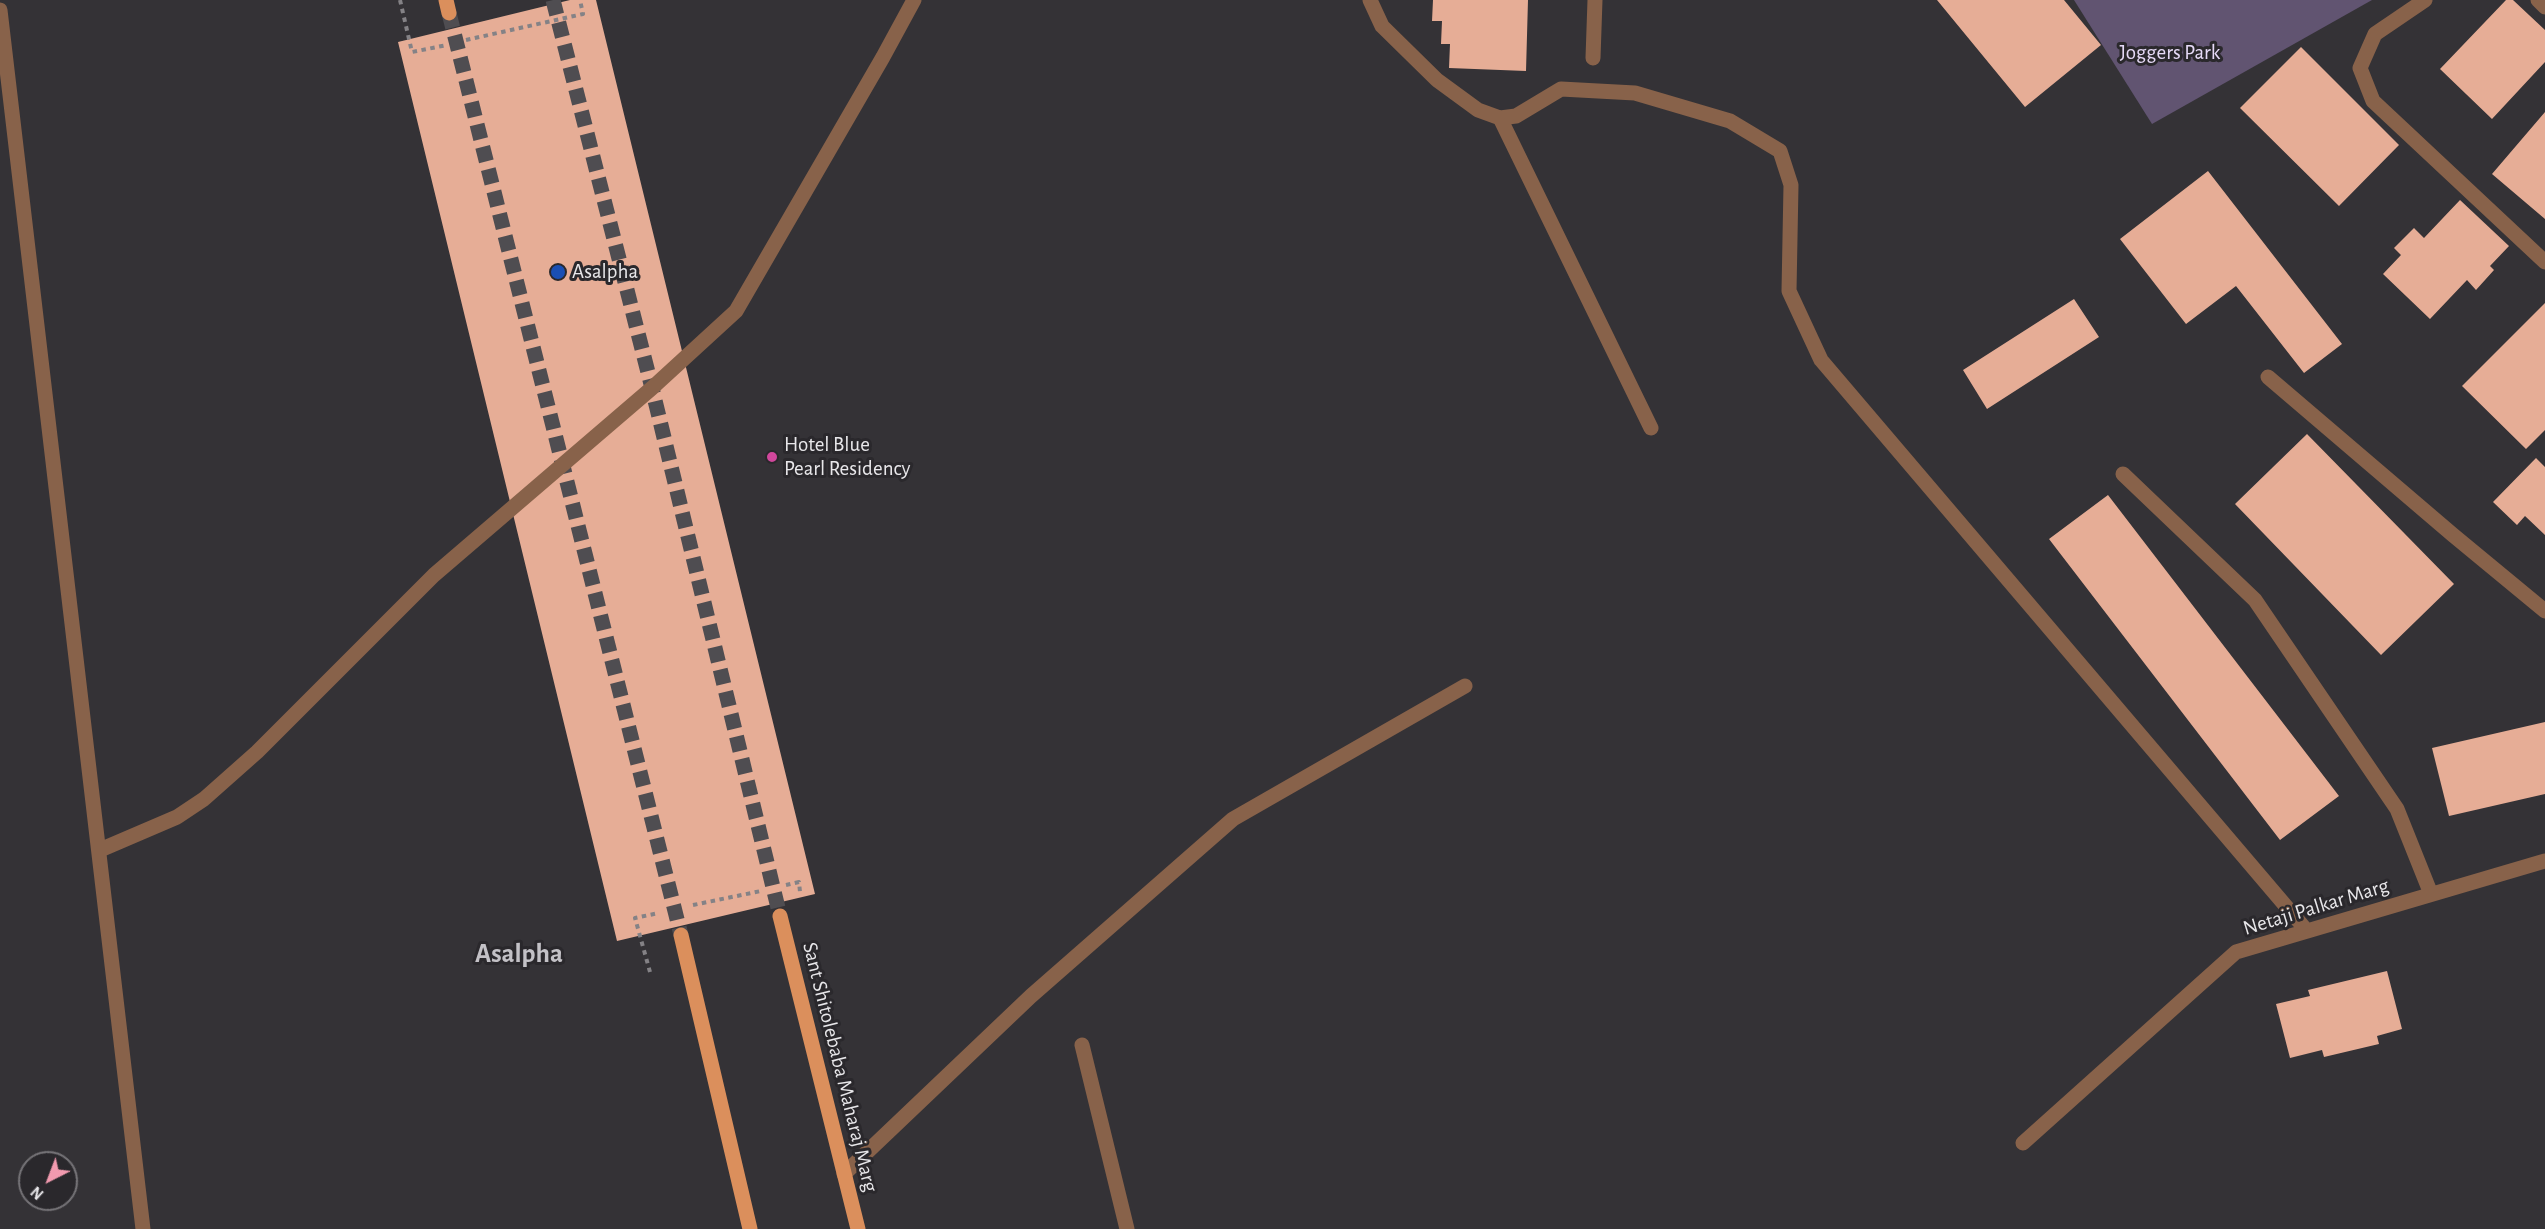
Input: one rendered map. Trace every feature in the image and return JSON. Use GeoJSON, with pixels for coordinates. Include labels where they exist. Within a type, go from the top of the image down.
{"type":"FeatureCollection","features":[{"type":"Feature","properties":{"kind":"main road","name":"Sant Shitolebaba Maharaj Marg"},"geometry":{"type":"LineString","coordinates":[[780,916],[858,1229]]}},
{"type":"Feature","properties":{"kind":"main road"},"geometry":{"type":"LineString","coordinates":[[681,935],[750,1229]]}},
{"type":"Feature","properties":{"kind":"street"},"geometry":{"type":"LineString","coordinates":[[100,849],[177,817],[204,799],[257,752],[434,575],[652,388],[736,311],[914,0]]}},
{"type":"Feature","properties":{"kind":"street"},"geometry":{"type":"LineString","coordinates":[[1370,0],[1382,26],[1437,81],[1478,110],[1500,118],[1516,117],[1561,89],[1635,93],[1730,122],[1780,151],[1791,185],[1789,291],[1821,360],[2307,931]]}},
{"type":"Feature","properties":{"kind":"street"},"geometry":{"type":"LineString","coordinates":[[1593,58],[1595,0]]}},
{"type":"Feature","properties":{"kind":"street"},"geometry":{"type":"LineString","coordinates":[[2425,0],[2375,34],[2360,68],[2373,100],[2545,262]]}},
{"type":"Feature","properties":{"kind":"street"},"geometry":{"type":"LineString","coordinates":[[2538,0],[2545,7]]}},
{"type":"Feature","properties":{"kind":"street"},"geometry":{"type":"LineString","coordinates":[[0,10],[143,1229]]}},
{"type":"Feature","properties":{"kind":"street"},"geometry":{"type":"LineString","coordinates":[[1500,118],[1651,428]]}},
{"type":"Feature","properties":{"kind":"street"},"geometry":{"type":"LineString","coordinates":[[2268,377],[2453,536],[2545,611]]}},
{"type":"Feature","properties":{"kind":"street"},"geometry":{"type":"LineString","coordinates":[[2123,474],[2255,600],[2397,809],[2432,894]]}},
{"type":"Feature","properties":{"kind":"street"},"geometry":{"type":"LineString","coordinates":[[844,1174],[1031,996],[1233,819],[1465,686]]}},
{"type":"Feature","properties":{"kind":"street","name":"Netaji Palkar Marg"},"geometry":{"type":"LineString","coordinates":[[2023,1143],[2236,952],[2545,861]]}},
{"type":"Feature","properties":{"kind":"street"},"geometry":{"type":"LineString","coordinates":[[1082,1045],[1127,1229]]}},
{"type":"Feature","properties":{"kind":"path"},"geometry":{"type":"LineString","coordinates":[[400,0],[412,52],[583,15],[580,0]]}},
{"type":"Feature","properties":{"kind":"path"},"geometry":{"type":"LineString","coordinates":[[776,888],[799,882]]}},
{"type":"Feature","properties":{"kind":"path"},"geometry":{"type":"LineString","coordinates":[[682,908],[764,890]]}},
{"type":"Feature","properties":{"kind":"path"},"geometry":{"type":"LineString","coordinates":[[650,972],[635,918],[670,910]]}},
{"type":"Feature","properties":{"kind":"green space","name":"Joggers Park"},"geometry":{"type":"Polygon","coordinates":[[[2074,0],[2372,0],[2152,124],[2074,0]]]}},
{"type":"Feature","properties":{"kind":"building","name":"Asalpha"},"geometry":{"type":"Polygon","coordinates":[[[570,0],[596,0],[815,894],[617,941],[398,42],[570,0]]]}},
{"type":"Feature","properties":{"kind":"building"},"geometry":{"type":"Polygon","coordinates":[[[1433,0],[1528,0],[1526,71],[1449,68],[1450,44],[1441,44],[1442,21],[1432,21],[1433,0]]]}},
{"type":"Feature","properties":{"kind":"building"},"geometry":{"type":"Polygon","coordinates":[[[1937,0],[2064,0],[2101,45],[2025,107],[1937,0]]]}},
{"type":"Feature","properties":{"kind":"building"},"geometry":{"type":"Polygon","coordinates":[[[2506,0],[2513,0],[2545,30],[2545,62],[2492,119],[2440,69],[2506,0]]]}},
{"type":"Feature","properties":{"kind":"building"},"geometry":{"type":"Polygon","coordinates":[[[2301,47],[2399,145],[2339,206],[2240,108],[2301,47]]]}},
{"type":"Feature","properties":{"kind":"building"},"geometry":{"type":"Polygon","coordinates":[[[2545,112],[2545,219],[2492,174],[2545,112]]]}},
{"type":"Feature","properties":{"kind":"building"},"geometry":{"type":"Polygon","coordinates":[[[2208,171],[2342,344],[2304,373],[2236,286],[2186,324],[2120,239],[2208,171]]]}},
{"type":"Feature","properties":{"kind":"building"},"geometry":{"type":"Polygon","coordinates":[[[2460,200],[2509,246],[2490,266],[2494,270],[2476,290],[2467,280],[2430,319],[2383,274],[2401,255],[2394,248],[2414,228],[2424,238],[2460,200]]]}},
{"type":"Feature","properties":{"kind":"building"},"geometry":{"type":"Polygon","coordinates":[[[2074,299],[2099,337],[1987,409],[1963,370],[2074,299]]]}},
{"type":"Feature","properties":{"kind":"building"},"geometry":{"type":"Polygon","coordinates":[[[2545,303],[2545,430],[2526,449],[2462,386],[2545,303]]]}},
{"type":"Feature","properties":{"kind":"building"},"geometry":{"type":"Polygon","coordinates":[[[2307,434],[2454,584],[2381,655],[2235,504],[2307,434]]]}},
{"type":"Feature","properties":{"kind":"building"},"geometry":{"type":"Polygon","coordinates":[[[2536,458],[2545,467],[2545,535],[2525,516],[2517,525],[2493,502],[2536,458]]]}},
{"type":"Feature","properties":{"kind":"building"},"geometry":{"type":"Polygon","coordinates":[[[2108,495],[2339,796],[2280,840],[2049,539],[2108,495]]]}},
{"type":"Feature","properties":{"kind":"building"},"geometry":{"type":"Polygon","coordinates":[[[2545,722],[2545,794],[2449,816],[2432,748],[2545,722]]]}},
{"type":"Feature","properties":{"kind":"building"},"geometry":{"type":"Polygon","coordinates":[[[2387,971],[2402,1029],[2377,1036],[2379,1044],[2324,1057],[2322,1050],[2290,1058],[2276,1004],[2310,996],[2308,990],[2387,971]]]}},
{"type":"Feature","properties":{"kind":"tunnel"},"geometry":{"type":"LineString","coordinates":[[553,0],[652,388],[780,916]]}},
{"type":"Feature","properties":{"kind":"tunnel"},"geometry":{"type":"LineString","coordinates":[[449,13],[681,935]]}},
{"type":"Feature","properties":{"kind":"place","name":"Asalpha"},"geometry":{"type":"Point","coordinates":[558,272]}},
{"type":"Feature","properties":{"kind":"place","name":"Hotel Blue Pearl Residency"},"geometry":{"type":"Point","coordinates":[772,457]}},
{"type":"Feature","properties":{"kind":"district","name":"Asalpha"},"geometry":{"type":"Point","coordinates":[519,954]}}]}
